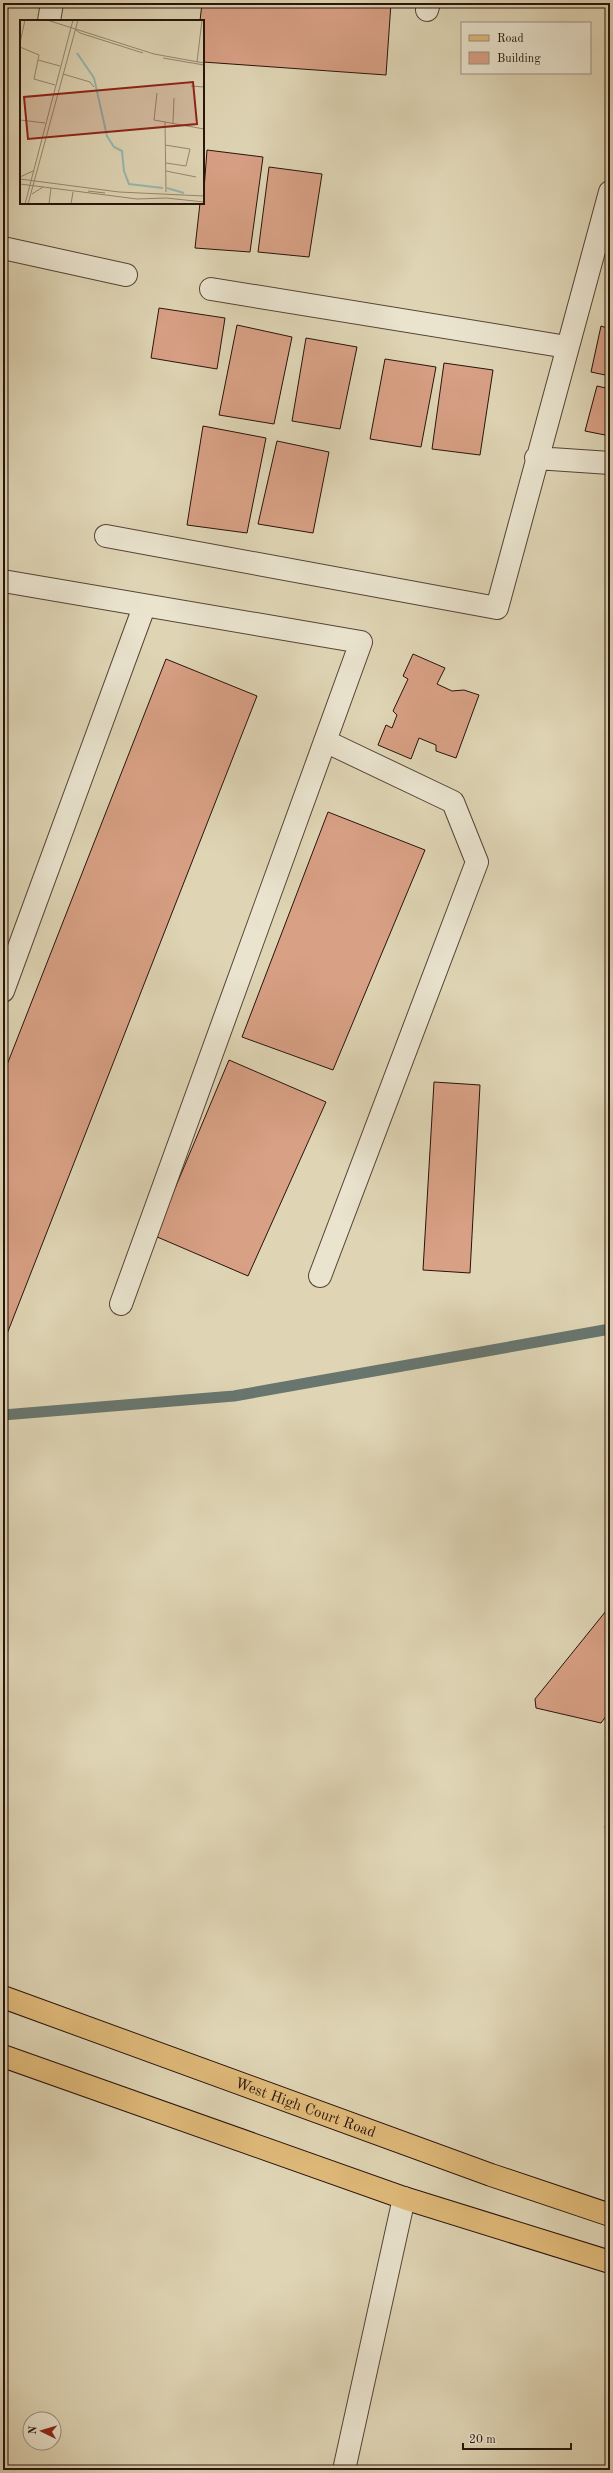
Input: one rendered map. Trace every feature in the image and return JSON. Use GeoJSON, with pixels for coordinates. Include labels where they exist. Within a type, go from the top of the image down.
{"type":"FeatureCollection","features":[{"type":"Feature","properties":{"kind":"main road","name":"West High Court Road"},"geometry":{"type":"LineString","coordinates":[[3,1997],[492,2175],[610,2215]]}},
{"type":"Feature","properties":{"kind":"main road"},"geometry":{"type":"LineString","coordinates":[[3,2056],[404,2198],[610,2262]]}},
{"type":"Feature","properties":{"kind":"street"},"geometry":{"type":"LineString","coordinates":[[49,20],[52,3]]}},
{"type":"Feature","properties":{"kind":"street"},"geometry":{"type":"LineString","coordinates":[[106,536],[497,608],[536,458],[610,192]]}},
{"type":"Feature","properties":{"kind":"street"},"geometry":{"type":"LineString","coordinates":[[3,248],[126,275]]}},
{"type":"Feature","properties":{"kind":"street"},"geometry":{"type":"LineString","coordinates":[[211,289],[567,347]]}},
{"type":"Feature","properties":{"kind":"street"},"geometry":{"type":"LineString","coordinates":[[536,458],[610,463]]}},
{"type":"Feature","properties":{"kind":"street"},"geometry":{"type":"LineString","coordinates":[[3,581],[144,607],[361,642],[121,1304]]}},
{"type":"Feature","properties":{"kind":"street"},"geometry":{"type":"LineString","coordinates":[[3,991],[144,607]]}},
{"type":"Feature","properties":{"kind":"street"},"geometry":{"type":"LineString","coordinates":[[320,1276],[477,862],[453,802],[325,741]]}},
{"type":"Feature","properties":{"kind":"street"},"geometry":{"type":"LineString","coordinates":[[344,2470],[404,2198]]}},
{"type":"Feature","properties":{"kind":"building"},"geometry":{"type":"Polygon","coordinates":[[[3,3],[9,3],[3,31],[3,3]]]}},
{"type":"Feature","properties":{"kind":"building"},"geometry":{"type":"Polygon","coordinates":[[[202,3],[391,3],[386,75],[204,62],[204,20],[200,20],[202,3]]]}},
{"type":"Feature","properties":{"kind":"building"},"geometry":{"type":"Polygon","coordinates":[[[207,150],[263,157],[250,252],[195,248],[200,204],[204,204],[207,150]]]}},
{"type":"Feature","properties":{"kind":"building"},"geometry":{"type":"Polygon","coordinates":[[[269,167],[322,174],[309,257],[258,252],[269,167]]]}},
{"type":"Feature","properties":{"kind":"building"},"geometry":{"type":"Polygon","coordinates":[[[159,308],[225,318],[217,369],[151,358],[159,308]]]}},
{"type":"Feature","properties":{"kind":"building"},"geometry":{"type":"Polygon","coordinates":[[[237,325],[292,337],[274,424],[219,415],[237,325]]]}},
{"type":"Feature","properties":{"kind":"building"},"geometry":{"type":"Polygon","coordinates":[[[601,326],[610,329],[610,376],[591,372],[601,326]]]}},
{"type":"Feature","properties":{"kind":"building"},"geometry":{"type":"Polygon","coordinates":[[[306,338],[357,347],[340,429],[292,421],[306,338]]]}},
{"type":"Feature","properties":{"kind":"building"},"geometry":{"type":"Polygon","coordinates":[[[385,359],[436,367],[421,447],[370,439],[385,359]]]}},
{"type":"Feature","properties":{"kind":"building"},"geometry":{"type":"Polygon","coordinates":[[[444,363],[493,370],[480,455],[432,449],[444,363]]]}},
{"type":"Feature","properties":{"kind":"building"},"geometry":{"type":"Polygon","coordinates":[[[597,386],[610,389],[610,436],[585,431],[597,386]]]}},
{"type":"Feature","properties":{"kind":"building"},"geometry":{"type":"Polygon","coordinates":[[[203,426],[266,438],[247,533],[187,525],[203,426]]]}},
{"type":"Feature","properties":{"kind":"building"},"geometry":{"type":"Polygon","coordinates":[[[277,441],[329,452],[313,533],[258,524],[277,441]]]}},
{"type":"Feature","properties":{"kind":"building"},"geometry":{"type":"Polygon","coordinates":[[[413,654],[445,668],[437,684],[452,691],[464,690],[479,695],[456,758],[436,751],[436,745],[419,738],[411,759],[378,745],[386,725],[392,728],[397,715],[393,711],[408,679],[403,676],[413,654]]]}},
{"type":"Feature","properties":{"kind":"building"},"geometry":{"type":"Polygon","coordinates":[[[166,659],[257,696],[5,1339],[3,1075],[166,659]]]}},
{"type":"Feature","properties":{"kind":"building"},"geometry":{"type":"Polygon","coordinates":[[[328,812],[425,850],[333,1070],[242,1037],[328,812]]]}},
{"type":"Feature","properties":{"kind":"building"},"geometry":{"type":"Polygon","coordinates":[[[229,1060],[326,1102],[248,1276],[155,1236],[229,1060]]]}},
{"type":"Feature","properties":{"kind":"building"},"geometry":{"type":"Polygon","coordinates":[[[434,1082],[480,1085],[470,1273],[423,1270],[434,1082]]]}},
{"type":"Feature","properties":{"kind":"building"},"geometry":{"type":"Polygon","coordinates":[[[610,1606],[610,1711],[601,1723],[536,1708],[535,1699],[610,1606]]]}},
{"type":"Feature","properties":{"kind":"building"},"geometry":{"type":"Polygon","coordinates":[[[610,1806],[610,1829],[605,1828],[610,1806]]]}},
{"type":"Feature","properties":{"kind":"waterway"},"geometry":{"type":"LineString","coordinates":[[3,1415],[234,1396],[610,1329]]}}]}
